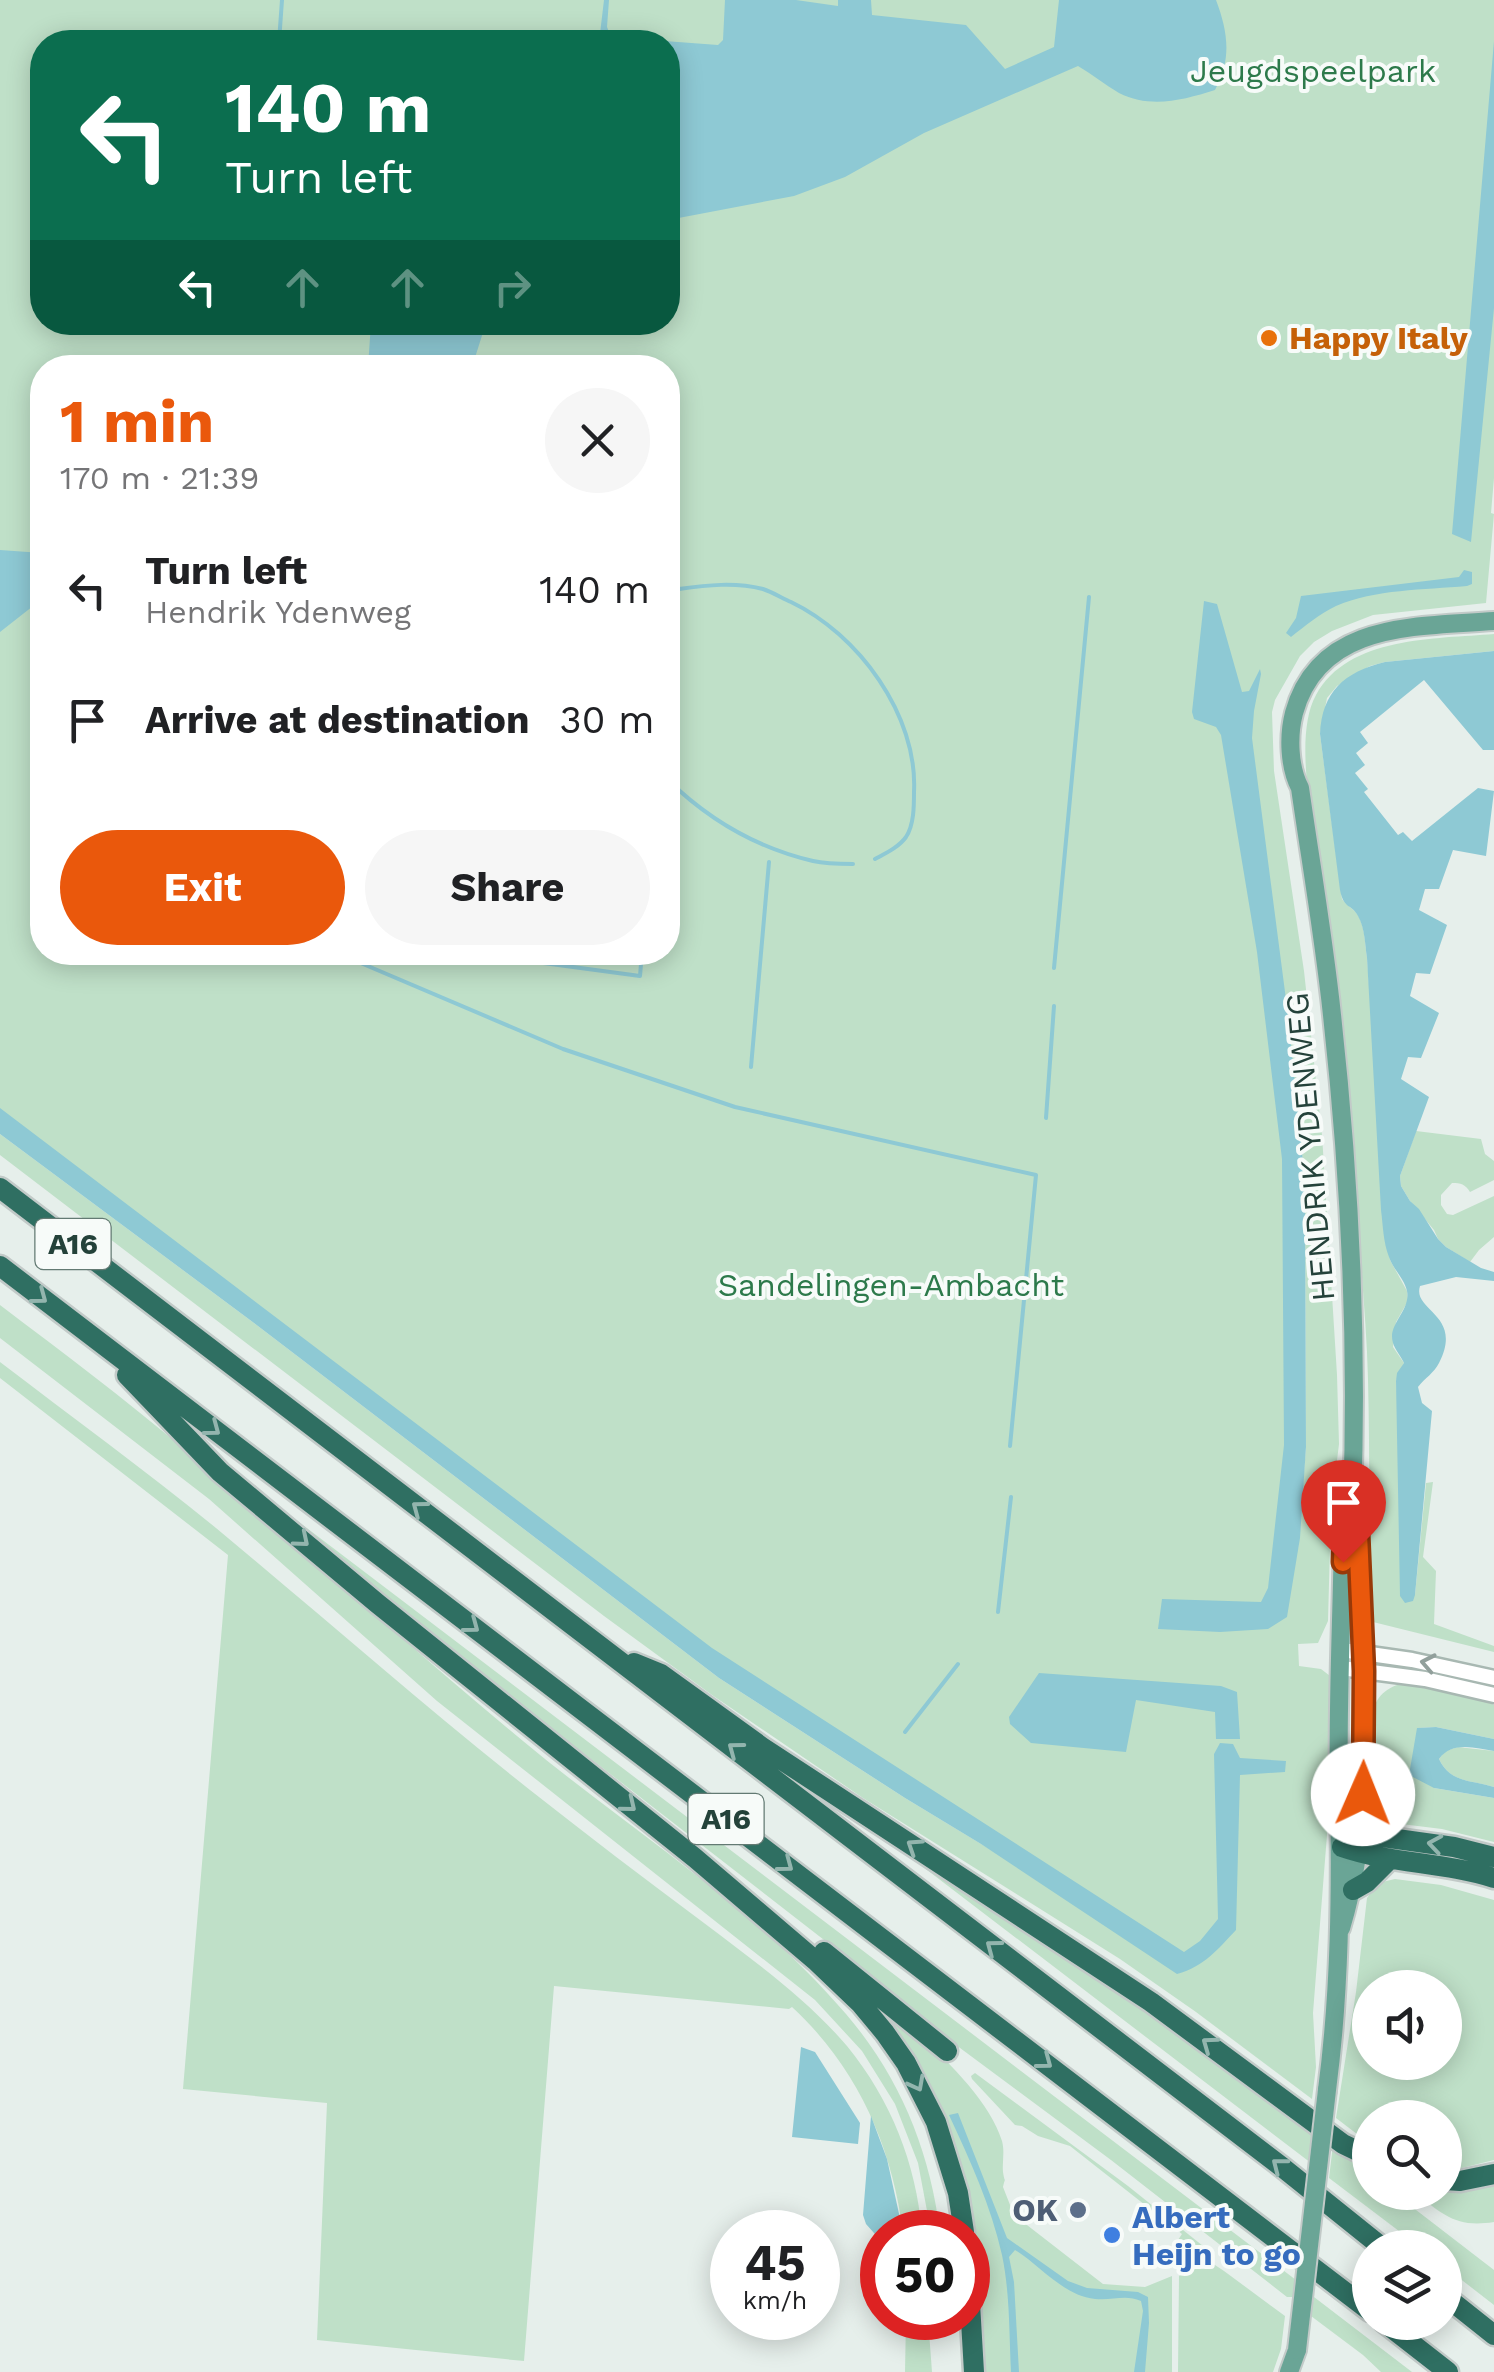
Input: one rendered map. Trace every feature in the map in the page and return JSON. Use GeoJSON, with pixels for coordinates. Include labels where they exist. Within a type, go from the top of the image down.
{"type":"FeatureCollection","features":[{"type":"Feature","properties":{"kind":"highway","name":"A16"},"geometry":{"type":"LineString","coordinates":[[0,1188],[1360,2230]]}},
{"type":"Feature","properties":{"kind":"highway","name":"A16"},"geometry":{"type":"LineString","coordinates":[[0,1266],[1352,2298]]}},
{"type":"Feature","properties":{"kind":"highway","name":"A16"},"geometry":{"type":"LineString","coordinates":[[80,1327],[220,1472],[694,1858],[817,1962],[860,2004],[885,2033],[918,2084],[936,2122],[961,2210]]}},
{"type":"Feature","properties":{"kind":"highway","name":"A16"},"geometry":{"type":"LineString","coordinates":[[608,1652],[661,1674],[778,1757],[1151,2002],[1352,2148]]}},
{"type":"Feature","properties":{"kind":"highway"},"geometry":{"type":"LineString","coordinates":[[1354,1844],[1454,1847],[1494,1857]]}},
{"type":"Feature","properties":{"kind":"highway"},"geometry":{"type":"LineString","coordinates":[[1354,1844],[1390,1859],[1451,1866],[1494,1878]]}},
{"type":"Feature","properties":{"kind":"highway","name":"A16"},"geometry":{"type":"LineString","coordinates":[[694,1858],[823,1952],[947,2051]]}},
{"type":"Feature","properties":{"kind":"highway"},"geometry":{"type":"LineString","coordinates":[[1352,1890],[1367,1882],[1390,1859]]}},
{"type":"Feature","properties":{"kind":"highway"},"geometry":{"type":"LineString","coordinates":[[1462,2181],[1494,2174]]}},
{"type":"Feature","properties":{"kind":"highway"},"geometry":{"type":"LineString","coordinates":[[1462,2310],[1494,2335]]}},
{"type":"Feature","properties":{"kind":"highway"},"geometry":{"type":"LineString","coordinates":[[972,2340],[974,2372]]}},
{"type":"Feature","properties":{"kind":"highway"},"geometry":{"type":"LineString","coordinates":[[1407,2340],[1448,2372]]}},
{"type":"Feature","properties":{"kind":"main road","name":"HENDRIK YDENWEG"},"geometry":{"type":"LineString","coordinates":[[1341,1928],[1352,1890],[1364,1774],[1358,1533],[1352,1504],[1354,1309],[1332,1012],[1300,788],[1294,776],[1292,720],[1306,682],[1329,656],[1360,638],[1394,630],[1494,621]]}},
{"type":"Feature","properties":{"kind":"main road","name":"HENDRIK YDENWEG"},"geometry":{"type":"LineString","coordinates":[[1300,788],[1303,714],[1318,682],[1334,665],[1351,654],[1390,641],[1494,630]]}},
{"type":"Feature","properties":{"kind":"main road","name":"HENDRIK YDENWEG"},"geometry":{"type":"LineString","coordinates":[[1292,2372],[1327,2090],[1341,1928],[1338,1888],[1354,1844],[1339,1791],[1344,1531],[1352,1504]]}},
{"type":"Feature","properties":{"kind":"street"},"geometry":{"type":"LineString","coordinates":[[1341,1659],[1494,1695]]}},
{"type":"Feature","properties":{"kind":"street"},"geometry":{"type":"LineString","coordinates":[[1363,1662],[1412,1660],[1494,1678]]}},
{"type":"Feature","properties":{"kind":"green space","name":"Sandelingen-Ambacht"},"geometry":{"type":"Polygon","coordinates":[[[0,0],[1494,0],[1494,514],[1486,603],[1373,615],[1332,631],[1300,656],[1272,712],[1274,771],[1304,971],[1322,1135],[1339,1444],[1331,1510],[1328,1621],[1318,1643],[1298,1644],[1299,1666],[1321,1669],[1334,1679],[1332,1771],[1313,2013],[1316,2067],[1312,2099],[1120,1959],[863,1798],[604,1616],[0,1155],[0,1134],[719,1678],[905,1798],[1175,1961],[721,1658],[0,1125],[0,0]],[[1284,990],[1298,1549],[1306,1447],[1305,1182],[1284,990]]]}},
{"type":"Feature","properties":{"kind":"green space"},"geometry":{"type":"Polygon","coordinates":[[[1494,634],[1494,651],[1370,666],[1337,686],[1327,698],[1320,734],[1342,899],[1359,917],[1364,937],[1390,1260],[1407,1291],[1408,1301],[1396,1322],[1393,1347],[1404,1363],[1396,1381],[1415,1595],[1426,1483],[1433,1482],[1423,1557],[1436,1571],[1434,1624],[1494,1646],[1494,1652],[1369,1621],[1367,1363],[1354,1158],[1335,974],[1311,813],[1306,736],[1316,695],[1330,676],[1349,661],[1395,644],[1494,634]]]}},
{"type":"Feature","properties":{"kind":"green space"},"geometry":{"type":"Polygon","coordinates":[[[1416,1131],[1481,1139],[1485,1154],[1494,1161],[1494,1180],[1470,1192],[1462,1184],[1452,1183],[1441,1195],[1441,1205],[1447,1214],[1453,1215],[1494,1196],[1494,1237],[1470,1262],[1438,1239],[1401,1186],[1400,1176],[1416,1131]]]}},
{"type":"Feature","properties":{"kind":"green space"},"geometry":{"type":"Polygon","coordinates":[[[0,1305],[162,1431],[480,1705],[772,1939],[846,2014],[882,2063],[910,2116],[936,2210],[927,2210],[918,2163],[895,2104],[862,2051],[815,2000],[437,1701],[209,1499],[0,1338],[0,1305]]]}},
{"type":"Feature","properties":{"kind":"green space"},"geometry":{"type":"Polygon","coordinates":[[[0,1362],[190,1507],[490,1758],[797,1996],[847,2046],[876,2088],[899,2133],[919,2210],[900,2210],[890,2169],[868,2110],[835,2055],[792,2007],[554,1986],[524,2361],[317,2340],[327,2103],[183,2089],[228,1555],[0,1378],[0,1362]]]}},
{"type":"Feature","properties":{"kind":"green space"},"geometry":{"type":"Polygon","coordinates":[[[266,1497],[1296,2280],[1294,2297],[1287,2297],[956,2045],[353,1574],[266,1497]]]}},
{"type":"Feature","properties":{"kind":"green space"},"geometry":{"type":"Polygon","coordinates":[[[1409,1681],[1460,1691],[1494,1705],[1494,1739],[1436,1727],[1418,1728],[1434,1788],[1494,1798],[1494,1842],[1442,1829],[1393,1823],[1379,1810],[1374,1788],[1372,1713],[1385,1691],[1409,1681]]]}},
{"type":"Feature","properties":{"kind":"green space"},"geometry":{"type":"Polygon","coordinates":[[[1458,1747],[1494,1751],[1494,1787],[1449,1773],[1439,1759],[1445,1751],[1458,1747]]]}},
{"type":"Feature","properties":{"kind":"green space"},"geometry":{"type":"Polygon","coordinates":[[[914,1860],[1171,2024],[1315,2131],[1311,2163],[914,1860]]]}},
{"type":"Feature","properties":{"kind":"green space"},"geometry":{"type":"Polygon","coordinates":[[[1395,1879],[1441,1885],[1494,1900],[1494,2160],[1462,2168],[1462,2100],[1352,2100],[1352,2130],[1336,2118],[1352,2017],[1352,2080],[1462,2080],[1462,1970],[1359,1970],[1367,1898],[1378,1883],[1395,1879]]]}},
{"type":"Feature","properties":{"kind":"green space"},"geometry":{"type":"Polygon","coordinates":[[[856,1982],[940,2054],[978,2097],[1002,2141],[1003,2187],[1014,2215],[1103,2284],[1145,2287],[1172,2276],[1172,2372],[976,2372],[974,2340],[990,2340],[990,2210],[963,2210],[962,2199],[856,1982]]]}},
{"type":"Feature","properties":{"kind":"green space"},"geometry":{"type":"Polygon","coordinates":[[[975,2073],[1203,2246],[1176,2243],[1182,2234],[1070,2146],[1015,2125],[972,2079],[975,2073]]]}},
{"type":"Feature","properties":{"kind":"green space"},"geometry":{"type":"Polygon","coordinates":[[[1333,2145],[1352,2160],[1352,2195],[1329,2178],[1333,2145]]]}},
{"type":"Feature","properties":{"kind":"green space"},"geometry":{"type":"Polygon","coordinates":[[[1494,2182],[1494,2222],[1460,2221],[1439,2210],[1462,2210],[1462,2186],[1494,2182]]]}},
{"type":"Feature","properties":{"kind":"green space"},"geometry":{"type":"Polygon","coordinates":[[[1371,2210],[1416,2210],[1442,2230],[1398,2230],[1371,2210]]]}},
{"type":"Feature","properties":{"kind":"green space"},"geometry":{"type":"Polygon","coordinates":[[[1462,2245],[1494,2270],[1494,2305],[1462,2280],[1462,2245]]]}},
{"type":"Feature","properties":{"kind":"green space"},"geometry":{"type":"Polygon","coordinates":[[[1215,2265],[1285,2316],[1281,2349],[1273,2372],[1178,2372],[1179,2276],[1189,2266],[1215,2265]]]}},
{"type":"Feature","properties":{"kind":"green space"},"geometry":{"type":"Polygon","coordinates":[[[1314,2297],[1352,2326],[1352,2340],[1370,2340],[1412,2372],[1381,2372],[1311,2316],[1314,2297]]]}},
{"type":"Feature","properties":{"kind":"green space"},"geometry":{"type":"Polygon","coordinates":[[[906,2340],[930,2340],[932,2372],[905,2372],[906,2340]]]}},
{"type":"Feature","properties":{"kind":"water"},"geometry":{"type":"Polygon","coordinates":[[[604,0],[609,0],[608,30],[600,30],[604,0]]]}},
{"type":"Feature","properties":{"kind":"water"},"geometry":{"type":"Polygon","coordinates":[[[725,0],[796,0],[838,6],[838,0],[871,0],[872,15],[966,25],[1005,69],[1054,47],[1059,0],[1216,0],[1226,56],[1215,90],[1167,101],[1143,101],[1114,90],[1078,66],[924,133],[845,177],[794,196],[680,218],[680,42],[718,45],[723,40],[725,0]]]}},
{"type":"Feature","properties":{"kind":"water"},"geometry":{"type":"Polygon","coordinates":[[[1494,41],[1494,308],[1471,542],[1452,534],[1494,41]]]}},
{"type":"Feature","properties":{"kind":"water"},"geometry":{"type":"Polygon","coordinates":[[[370,335],[482,335],[476,355],[369,355],[370,335]]]}},
{"type":"Feature","properties":{"kind":"water"},"geometry":{"type":"Polygon","coordinates":[[[0,550],[30,552],[30,608],[0,632],[0,550]]]}},
{"type":"Feature","properties":{"kind":"water"},"geometry":{"type":"Polygon","coordinates":[[[1464,570],[1472,572],[1472,584],[1351,600],[1324,613],[1291,637],[1286,633],[1296,618],[1301,596],[1459,577],[1464,570]]]}},
{"type":"Feature","properties":{"kind":"water"},"geometry":{"type":"Polygon","coordinates":[[[1204,601],[1217,604],[1242,692],[1249,691],[1260,669],[1261,674],[1252,738],[1305,1182],[1306,1447],[1300,1538],[1287,1617],[1268,1629],[1220,1632],[1158,1629],[1162,1599],[1261,1602],[1268,1588],[1284,1445],[1282,1159],[1257,952],[1221,735],[1216,727],[1194,719],[1192,712],[1204,601]]]}},
{"type":"Feature","properties":{"kind":"water"},"geometry":{"type":"Polygon","coordinates":[[[1494,651],[1494,750],[1483,750],[1424,680],[1360,732],[1368,743],[1356,753],[1365,765],[1355,773],[1368,789],[1364,792],[1398,835],[1403,832],[1412,841],[1478,788],[1494,791],[1486,856],[1453,850],[1439,889],[1425,889],[1419,910],[1447,925],[1430,974],[1416,973],[1410,996],[1439,1013],[1421,1058],[1408,1057],[1401,1079],[1429,1097],[1400,1176],[1401,1186],[1438,1239],[1481,1268],[1494,1272],[1494,1281],[1456,1277],[1420,1286],[1423,1302],[1442,1324],[1445,1347],[1437,1367],[1418,1387],[1422,1403],[1432,1411],[1415,1595],[1413,1601],[1405,1603],[1400,1596],[1396,1381],[1404,1363],[1392,1336],[1406,1305],[1407,1291],[1384,1239],[1365,942],[1360,921],[1340,890],[1320,734],[1331,695],[1358,672],[1385,662],[1494,651]]]}},
{"type":"Feature","properties":{"kind":"water"},"geometry":{"type":"Polygon","coordinates":[[[0,1108],[712,1648],[1184,1952],[1200,1941],[1218,1919],[1214,1754],[1220,1743],[1233,1744],[1240,1758],[1286,1761],[1285,1772],[1240,1775],[1236,1930],[1203,1962],[1177,1974],[719,1678],[0,1134],[0,1108]]]}},
{"type":"Feature","properties":{"kind":"water"},"geometry":{"type":"Polygon","coordinates":[[[1039,1673],[1221,1686],[1237,1692],[1240,1739],[1216,1739],[1215,1712],[1136,1700],[1126,1752],[1031,1743],[1010,1724],[1009,1717],[1039,1673]]]}},
{"type":"Feature","properties":{"kind":"water"},"geometry":{"type":"Polygon","coordinates":[[[1436,1727],[1494,1739],[1494,1751],[1457,1748],[1439,1759],[1455,1777],[1494,1787],[1494,1798],[1434,1788],[1409,1775],[1417,1728],[1436,1727]]]}},
{"type":"Feature","properties":{"kind":"water"},"geometry":{"type":"Polygon","coordinates":[[[801,2047],[815,2052],[860,2123],[858,2144],[792,2137],[801,2047]]]}},
{"type":"Feature","properties":{"kind":"water"},"geometry":{"type":"Polygon","coordinates":[[[958,2113],[1007,2238],[1068,2281],[1087,2288],[1138,2292],[1148,2297],[1145,2372],[1134,2372],[1141,2301],[1101,2299],[1072,2292],[1015,2250],[1009,2257],[1019,2372],[1011,2372],[1002,2255],[990,2210],[949,2115],[958,2113]]]}},
{"type":"Feature","properties":{"kind":"water"},"geometry":{"type":"Polygon","coordinates":[[[871,2116],[887,2159],[898,2210],[863,2210],[871,2116]]]}},
{"type":"Feature","properties":{"kind":"waterway"},"geometry":{"type":"LineString","coordinates":[[280,30],[282,0]]}},
{"type":"Feature","properties":{"kind":"waterway"},"geometry":{"type":"LineString","coordinates":[[680,589],[732,585],[770,592],[816,616],[839,634],[879,680],[906,734],[913,763],[914,803],[906,837],[875,859]]}},
{"type":"Feature","properties":{"kind":"waterway"},"geometry":{"type":"LineString","coordinates":[[1054,968],[1089,597]]}},
{"type":"Feature","properties":{"kind":"waterway"},"geometry":{"type":"LineString","coordinates":[[680,790],[717,820],[753,840],[813,861],[853,864]]}},
{"type":"Feature","properties":{"kind":"waterway"},"geometry":{"type":"LineString","coordinates":[[751,1067],[769,862]]}},
{"type":"Feature","properties":{"kind":"waterway"},"geometry":{"type":"LineString","coordinates":[[365,965],[563,1049],[735,1107],[1036,1175],[1010,1446]]}},
{"type":"Feature","properties":{"kind":"waterway"},"geometry":{"type":"LineString","coordinates":[[558,965],[640,976],[641,965]]}},
{"type":"Feature","properties":{"kind":"waterway"},"geometry":{"type":"LineString","coordinates":[[1046,1118],[1054,1006]]}},
{"type":"Feature","properties":{"kind":"waterway"},"geometry":{"type":"LineString","coordinates":[[998,1612],[1011,1497]]}},
{"type":"Feature","properties":{"kind":"waterway"},"geometry":{"type":"LineString","coordinates":[[905,1732],[958,1664]]}},
{"type":"Feature","properties":{"kind":"place","name":"Happy Italy"},"geometry":{"type":"Point","coordinates":[1269,338]}},
{"type":"Feature","properties":{"kind":"place","name":"OK"},"geometry":{"type":"Point","coordinates":[1078,2210]}},
{"type":"Feature","properties":{"kind":"place","name":"Albert Heijn to go"},"geometry":{"type":"Point","coordinates":[1112,2235]}},
{"type":"Feature","properties":{"kind":"route"},"geometry":{"type":"LineString","coordinates":[[1343,1562],[1344,1531],[1352,1504],[1358,1533],[1364,1671],[1363,1794]]}},
{"type":"Feature","properties":{"kind":"park label","name":"Jeugdspeelpark"},"geometry":{"type":"Point","coordinates":[1313,71]}}]}
